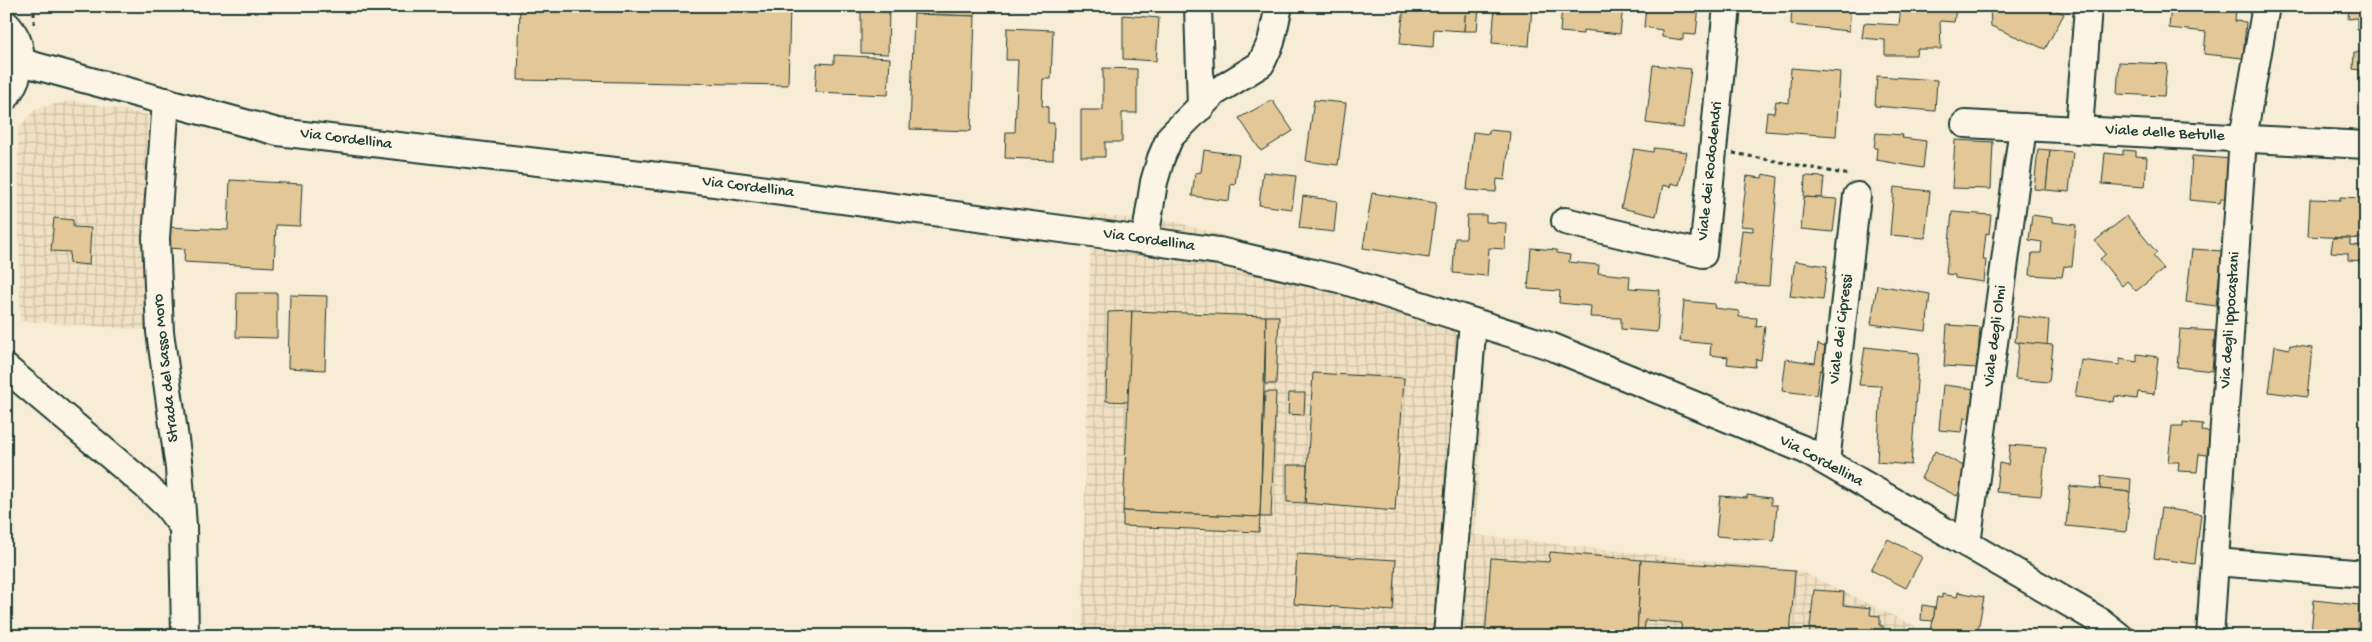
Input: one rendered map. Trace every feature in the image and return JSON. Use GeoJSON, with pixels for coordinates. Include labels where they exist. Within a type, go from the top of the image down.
{"type":"FeatureCollection","features":[{"type":"Feature","properties":{"kind":"street"},"geometry":{"type":"LineString","coordinates":[[1198,6],[1201,107]]}},
{"type":"Feature","properties":{"kind":"street"},"geometry":{"type":"LineString","coordinates":[[1145,240],[1154,182],[1170,137],[1214,93],[1261,64],[1271,42],[1279,6]]}},
{"type":"Feature","properties":{"kind":"street","name":"Viale dei Rododendri"},"geometry":{"type":"LineString","coordinates":[[1565,221],[1703,254],[1727,6]]}},
{"type":"Feature","properties":{"kind":"street"},"geometry":{"type":"LineString","coordinates":[[2079,130],[2088,6]]}},
{"type":"Feature","properties":{"kind":"street","name":"Via degli Ippocastani"},"geometry":{"type":"LineString","coordinates":[[2210,636],[2243,138],[2266,6]]}},
{"type":"Feature","properties":{"kind":"street"},"geometry":{"type":"LineString","coordinates":[[6,24],[12,30],[19,45],[21,62],[17,82],[6,97]]}},
{"type":"Feature","properties":{"kind":"street","name":"Via Cordellina"},"geometry":{"type":"LineString","coordinates":[[21,62],[278,132],[684,179],[1145,240],[1219,251],[1338,279],[1550,346],[1805,450],[2100,621],[2120,636]]}},
{"type":"Feature","properties":{"kind":"street","name":"Strada del Sasso Moro"},"geometry":{"type":"LineString","coordinates":[[166,101],[156,238],[160,332],[179,468],[183,527],[185,636]]}},
{"type":"Feature","properties":{"kind":"street","name":"Viale delle Betulle"},"geometry":{"type":"LineString","coordinates":[[1965,124],[2366,145]]}},
{"type":"Feature","properties":{"kind":"street","name":"Viale degli Olmi"},"geometry":{"type":"LineString","coordinates":[[1967,544],[2023,127]]}},
{"type":"Feature","properties":{"kind":"street","name":"Viale dei Cipressi"},"geometry":{"type":"LineString","coordinates":[[1826,462],[1857,196]]}},
{"type":"Feature","properties":{"kind":"street"},"geometry":{"type":"LineString","coordinates":[[1447,636],[1473,322]]}},
{"type":"Feature","properties":{"kind":"street"},"geometry":{"type":"LineString","coordinates":[[6,368],[145,485],[167,506],[183,527]]}},
{"type":"Feature","properties":{"kind":"street"},"geometry":{"type":"LineString","coordinates":[[2215,562],[2366,574]]}},
{"type":"Feature","properties":{"kind":"path"},"geometry":{"type":"LineString","coordinates":[[1713,149],[1857,176],[1857,196]]}},
{"type":"Feature","properties":{"kind":"shaded area"},"geometry":{"type":"Polygon","coordinates":[[[72,100],[148,115],[146,330],[20,321],[18,128],[36,109],[72,100]]]}},
{"type":"Feature","properties":{"kind":"shaded area"},"geometry":{"type":"Polygon","coordinates":[[[1091,215],[1175,222],[1488,310],[1475,535],[1800,571],[1915,626],[1914,636],[1082,636],[1091,215]]]}},
{"type":"Feature","properties":{"kind":"building"},"geometry":{"type":"Polygon","coordinates":[[[520,6],[790,6],[788,85],[518,80],[520,6]]]}},
{"type":"Feature","properties":{"kind":"building"},"geometry":{"type":"Polygon","coordinates":[[[817,6],[889,6],[888,54],[861,53],[861,12],[817,11],[817,6]]]}},
{"type":"Feature","properties":{"kind":"building"},"geometry":{"type":"Polygon","coordinates":[[[914,6],[975,6],[975,16],[914,14],[914,6]]]}},
{"type":"Feature","properties":{"kind":"building"},"geometry":{"type":"Polygon","coordinates":[[[1221,6],[1261,7],[1243,8],[1243,11],[1221,11],[1221,6]]]}},
{"type":"Feature","properties":{"kind":"building"},"geometry":{"type":"Polygon","coordinates":[[[1404,6],[1466,8],[1464,31],[1434,29],[1433,47],[1400,44],[1404,6]]]}},
{"type":"Feature","properties":{"kind":"building"},"geometry":{"type":"Polygon","coordinates":[[[1466,6],[1479,6],[1477,31],[1464,31],[1466,6]]]}},
{"type":"Feature","properties":{"kind":"building"},"geometry":{"type":"Polygon","coordinates":[[[1495,6],[1532,6],[1529,46],[1492,43],[1495,6]]]}},
{"type":"Feature","properties":{"kind":"building"},"geometry":{"type":"Polygon","coordinates":[[[1562,6],[1623,6],[1620,34],[1583,30],[1583,34],[1560,32],[1562,6]]]}},
{"type":"Feature","properties":{"kind":"building"},"geometry":{"type":"Polygon","coordinates":[[[1646,6],[1699,6],[1696,35],[1683,34],[1683,40],[1662,37],[1662,30],[1644,27],[1646,6]]]}},
{"type":"Feature","properties":{"kind":"building"},"geometry":{"type":"Polygon","coordinates":[[[1792,6],[1851,6],[1849,31],[1791,25],[1792,6]]]}},
{"type":"Feature","properties":{"kind":"building"},"geometry":{"type":"Polygon","coordinates":[[[1901,6],[1968,6],[1968,10],[1956,9],[1954,22],[1940,21],[1941,49],[1917,49],[1916,55],[1885,55],[1885,40],[1862,38],[1864,23],[1899,25],[1901,6]]]}},
{"type":"Feature","properties":{"kind":"building"},"geometry":{"type":"Polygon","coordinates":[[[1990,6],[2047,6],[2064,14],[2045,49],[1991,26],[1990,6]]]}},
{"type":"Feature","properties":{"kind":"building"},"geometry":{"type":"Polygon","coordinates":[[[2171,6],[2236,6],[2235,21],[2246,22],[2243,58],[2204,54],[2206,32],[2169,28],[2171,6]]]}},
{"type":"Feature","properties":{"kind":"building"},"geometry":{"type":"Polygon","coordinates":[[[2349,6],[2366,6],[2366,30],[2357,29],[2357,18],[2348,19],[2349,6]]]}},
{"type":"Feature","properties":{"kind":"building"},"geometry":{"type":"Polygon","coordinates":[[[914,14],[975,16],[971,131],[910,129],[914,14]]]}},
{"type":"Feature","properties":{"kind":"building"},"geometry":{"type":"Polygon","coordinates":[[[1123,15],[1159,18],[1156,61],[1123,59],[1123,15]]]}},
{"type":"Feature","properties":{"kind":"building"},"geometry":{"type":"Polygon","coordinates":[[[1007,28],[1053,30],[1051,79],[1043,79],[1042,106],[1048,107],[1048,123],[1054,123],[1053,160],[1005,158],[1006,132],[1015,132],[1018,60],[1006,60],[1007,28]]]}},
{"type":"Feature","properties":{"kind":"building"},"geometry":{"type":"Polygon","coordinates":[[[2354,52],[2366,53],[2366,75],[2360,75],[2360,70],[2353,69],[2354,52]]]}},
{"type":"Feature","properties":{"kind":"building"},"geometry":{"type":"Polygon","coordinates":[[[834,55],[890,58],[888,95],[815,92],[817,63],[834,64],[834,55]]]}},
{"type":"Feature","properties":{"kind":"building"},"geometry":{"type":"Polygon","coordinates":[[[2119,62],[2167,64],[2164,96],[2117,94],[2119,62]]]}},
{"type":"Feature","properties":{"kind":"building"},"geometry":{"type":"Polygon","coordinates":[[[1653,65],[1691,69],[1683,128],[1646,123],[1653,65]]]}},
{"type":"Feature","properties":{"kind":"building"},"geometry":{"type":"Polygon","coordinates":[[[1103,68],[1137,69],[1137,113],[1122,113],[1122,142],[1105,142],[1105,157],[1081,157],[1081,110],[1103,110],[1103,68]]]}},
{"type":"Feature","properties":{"kind":"building"},"geometry":{"type":"Polygon","coordinates":[[[1791,68],[1840,72],[1836,136],[1765,131],[1767,112],[1774,113],[1776,101],[1789,103],[1791,68]]]}},
{"type":"Feature","properties":{"kind":"building"},"geometry":{"type":"Polygon","coordinates":[[[1877,76],[1937,80],[1935,111],[1875,106],[1877,76]]]}},
{"type":"Feature","properties":{"kind":"building"},"geometry":{"type":"Polygon","coordinates":[[[1272,100],[1293,131],[1261,151],[1239,118],[1272,100]]]}},
{"type":"Feature","properties":{"kind":"building"},"geometry":{"type":"Polygon","coordinates":[[[1314,100],[1346,103],[1338,165],[1306,161],[1314,100]]]}},
{"type":"Feature","properties":{"kind":"building"},"geometry":{"type":"Polygon","coordinates":[[[1489,130],[1510,132],[1505,180],[1497,179],[1496,192],[1467,190],[1473,132],[1489,134],[1489,130]]]}},
{"type":"Feature","properties":{"kind":"building"},"geometry":{"type":"Polygon","coordinates":[[[1876,133],[1903,135],[1902,138],[1926,141],[1923,168],[1876,160],[1877,148],[1874,148],[1876,133]]]}},
{"type":"Feature","properties":{"kind":"building"},"geometry":{"type":"Polygon","coordinates":[[[1955,140],[1993,142],[1991,189],[1952,188],[1955,140]]]}},
{"type":"Feature","properties":{"kind":"building"},"geometry":{"type":"Polygon","coordinates":[[[1654,148],[1687,152],[1679,185],[1671,183],[1670,187],[1663,185],[1656,216],[1621,208],[1634,149],[1653,152],[1654,148]]]}},
{"type":"Feature","properties":{"kind":"building"},"geometry":{"type":"Polygon","coordinates":[[[2038,149],[2050,150],[2046,190],[2034,189],[2038,149]]]}},
{"type":"Feature","properties":{"kind":"building"},"geometry":{"type":"Polygon","coordinates":[[[1204,150],[1239,155],[1235,185],[1231,184],[1229,201],[1192,196],[1195,173],[1201,172],[1204,150]]]}},
{"type":"Feature","properties":{"kind":"building"},"geometry":{"type":"Polygon","coordinates":[[[2050,150],[2073,152],[2069,192],[2046,190],[2050,150]]]}},
{"type":"Feature","properties":{"kind":"building"},"geometry":{"type":"Polygon","coordinates":[[[2123,150],[2136,151],[2136,156],[2147,157],[2145,187],[2102,184],[2105,153],[2123,155],[2123,150]]]}},
{"type":"Feature","properties":{"kind":"building"},"geometry":{"type":"Polygon","coordinates":[[[2192,156],[2232,159],[2228,199],[2221,199],[2220,203],[2189,200],[2192,156]]]}},
{"type":"Feature","properties":{"kind":"building"},"geometry":{"type":"Polygon","coordinates":[[[1263,172],[1296,176],[1292,209],[1259,205],[1263,172]]]}},
{"type":"Feature","properties":{"kind":"building"},"geometry":{"type":"Polygon","coordinates":[[[1763,174],[1778,177],[1769,286],[1736,284],[1742,230],[1753,231],[1753,227],[1741,226],[1747,176],[1762,178],[1763,174]]]}},
{"type":"Feature","properties":{"kind":"building"},"geometry":{"type":"Polygon","coordinates":[[[1805,176],[1824,177],[1822,198],[1804,197],[1805,176]]]}},
{"type":"Feature","properties":{"kind":"building"},"geometry":{"type":"Polygon","coordinates":[[[230,180],[302,184],[300,226],[276,225],[274,267],[184,262],[185,249],[166,248],[167,227],[228,230],[230,180]]]}},
{"type":"Feature","properties":{"kind":"building"},"geometry":{"type":"Polygon","coordinates":[[[1894,187],[1930,191],[1925,238],[1890,235],[1894,187]]]}},
{"type":"Feature","properties":{"kind":"building"},"geometry":{"type":"Polygon","coordinates":[[[1372,193],[1436,203],[1429,258],[1363,248],[1372,193]]]}},
{"type":"Feature","properties":{"kind":"building"},"geometry":{"type":"Polygon","coordinates":[[[1303,196],[1337,201],[1334,232],[1299,228],[1303,196]]]}},
{"type":"Feature","properties":{"kind":"building"},"geometry":{"type":"Polygon","coordinates":[[[1804,197],[1837,199],[1833,232],[1801,229],[1804,197]]]}},
{"type":"Feature","properties":{"kind":"building"},"geometry":{"type":"Polygon","coordinates":[[[2340,197],[2366,198],[2366,239],[2308,236],[2310,199],[2340,200],[2340,197]]]}},
{"type":"Feature","properties":{"kind":"building"},"geometry":{"type":"Polygon","coordinates":[[[1952,212],[1991,215],[1989,234],[1986,233],[1983,260],[1986,260],[1984,282],[1955,278],[1955,275],[1946,274],[1952,212]]]}},
{"type":"Feature","properties":{"kind":"building"},"geometry":{"type":"Polygon","coordinates":[[[1467,215],[1486,215],[1486,222],[1506,223],[1505,249],[1489,248],[1487,276],[1453,273],[1455,238],[1466,238],[1467,215]]]}},
{"type":"Feature","properties":{"kind":"building"},"geometry":{"type":"Polygon","coordinates":[[[2032,215],[2052,218],[2052,222],[2076,225],[2072,267],[2064,266],[2062,277],[2030,275],[2032,253],[2041,253],[2042,242],[2029,240],[2032,215]]]}},
{"type":"Feature","properties":{"kind":"building"},"geometry":{"type":"Polygon","coordinates":[[[2127,216],[2157,253],[2153,256],[2164,269],[2136,291],[2127,281],[2122,286],[2100,259],[2106,254],[2095,241],[2127,216]]]}},
{"type":"Feature","properties":{"kind":"building"},"geometry":{"type":"Polygon","coordinates":[[[54,218],[73,220],[73,227],[91,228],[89,265],[69,263],[70,252],[51,251],[54,218]]]}},
{"type":"Feature","properties":{"kind":"building"},"geometry":{"type":"Polygon","coordinates":[[[2333,238],[2350,238],[2350,245],[2366,246],[2365,261],[2348,260],[2348,253],[2331,252],[2333,238]]]}},
{"type":"Feature","properties":{"kind":"building"},"geometry":{"type":"Polygon","coordinates":[[[1531,248],[1557,250],[1557,253],[1570,255],[1569,262],[1599,265],[1598,273],[1630,276],[1629,288],[1660,290],[1657,332],[1621,329],[1621,318],[1590,317],[1591,306],[1559,303],[1560,291],[1528,289],[1531,248]]]}},
{"type":"Feature","properties":{"kind":"building"},"geometry":{"type":"Polygon","coordinates":[[[2192,249],[2222,251],[2216,306],[2186,302],[2192,249]]]}},
{"type":"Feature","properties":{"kind":"building"},"geometry":{"type":"Polygon","coordinates":[[[1795,261],[1827,266],[1823,300],[1790,296],[1795,261]]]}},
{"type":"Feature","properties":{"kind":"building"},"geometry":{"type":"Polygon","coordinates":[[[1877,285],[1930,294],[1926,331],[1871,324],[1877,285]]]}},
{"type":"Feature","properties":{"kind":"building"},"geometry":{"type":"Polygon","coordinates":[[[237,293],[277,293],[277,338],[236,337],[237,293]]]}},
{"type":"Feature","properties":{"kind":"building"},"geometry":{"type":"Polygon","coordinates":[[[290,295],[327,296],[325,370],[288,368],[290,295]]]}},
{"type":"Feature","properties":{"kind":"building"},"geometry":{"type":"Polygon","coordinates":[[[1684,301],[1715,304],[1714,308],[1739,311],[1739,317],[1757,318],[1756,327],[1765,326],[1761,360],[1756,359],[1755,367],[1727,364],[1728,357],[1710,355],[1711,344],[1680,341],[1684,301]]]}},
{"type":"Feature","properties":{"kind":"building"},"geometry":{"type":"Polygon","coordinates":[[[1132,311],[1129,402],[1106,401],[1108,312],[1132,311]]]}},
{"type":"Feature","properties":{"kind":"building"},"geometry":{"type":"Polygon","coordinates":[[[1132,311],[1266,316],[1260,517],[1123,511],[1132,311]]]}},
{"type":"Feature","properties":{"kind":"building"},"geometry":{"type":"Polygon","coordinates":[[[1266,316],[1279,316],[1276,384],[1265,384],[1266,316]]]}},
{"type":"Feature","properties":{"kind":"building"},"geometry":{"type":"Polygon","coordinates":[[[2018,316],[2049,320],[2047,346],[2015,342],[2018,316]]]}},
{"type":"Feature","properties":{"kind":"building"},"geometry":{"type":"Polygon","coordinates":[[[1947,325],[1980,327],[1977,368],[1944,366],[1947,325]]]}},
{"type":"Feature","properties":{"kind":"building"},"geometry":{"type":"Polygon","coordinates":[[[2180,329],[2215,331],[2212,371],[2177,367],[2180,329]]]}},
{"type":"Feature","properties":{"kind":"building"},"geometry":{"type":"Polygon","coordinates":[[[2019,342],[2053,345],[2049,382],[2015,379],[2019,342]]]}},
{"type":"Feature","properties":{"kind":"building"},"geometry":{"type":"Polygon","coordinates":[[[1818,344],[1836,352],[1834,372],[1820,370],[1816,395],[1782,391],[1786,359],[1815,363],[1818,344]]]}},
{"type":"Feature","properties":{"kind":"building"},"geometry":{"type":"Polygon","coordinates":[[[2365,344],[2366,380],[2363,380],[2365,344]]]}},
{"type":"Feature","properties":{"kind":"building"},"geometry":{"type":"Polygon","coordinates":[[[2290,345],[2312,348],[2307,397],[2269,392],[2275,346],[2289,349],[2290,345]]]}},
{"type":"Feature","properties":{"kind":"building"},"geometry":{"type":"Polygon","coordinates":[[[1865,347],[1919,353],[1911,465],[1877,462],[1881,386],[1859,385],[1865,347]]]}},
{"type":"Feature","properties":{"kind":"building"},"geometry":{"type":"Polygon","coordinates":[[[2137,354],[2158,357],[2154,394],[2138,392],[2137,399],[2115,396],[2114,402],[2075,397],[2081,360],[2120,365],[2120,359],[2137,362],[2137,354]]]}},
{"type":"Feature","properties":{"kind":"building"},"geometry":{"type":"Polygon","coordinates":[[[1313,373],[1404,378],[1395,511],[1305,503],[1313,373]]]}},
{"type":"Feature","properties":{"kind":"building"},"geometry":{"type":"Polygon","coordinates":[[[1943,385],[1976,389],[1973,419],[1964,418],[1962,432],[1939,430],[1943,385]]]}},
{"type":"Feature","properties":{"kind":"building"},"geometry":{"type":"Polygon","coordinates":[[[1265,392],[1276,392],[1271,517],[1260,517],[1265,392]]]}},
{"type":"Feature","properties":{"kind":"building"},"geometry":{"type":"Polygon","coordinates":[[[1289,393],[1305,393],[1304,415],[1288,414],[1289,393]]]}},
{"type":"Feature","properties":{"kind":"building"},"geometry":{"type":"Polygon","coordinates":[[[2183,422],[2203,424],[2202,431],[2210,432],[2207,455],[2199,454],[2197,472],[2178,471],[2179,462],[2168,462],[2172,426],[2183,426],[2183,422]]]}},
{"type":"Feature","properties":{"kind":"building"},"geometry":{"type":"Polygon","coordinates":[[[2010,445],[2046,448],[2041,496],[1996,492],[1999,463],[2008,465],[2010,445]]]}},
{"type":"Feature","properties":{"kind":"building"},"geometry":{"type":"Polygon","coordinates":[[[1935,451],[1971,470],[1957,496],[1921,478],[1935,451]]]}},
{"type":"Feature","properties":{"kind":"building"},"geometry":{"type":"Polygon","coordinates":[[[1287,465],[1307,465],[1305,503],[1287,502],[1287,465]]]}},
{"type":"Feature","properties":{"kind":"building"},"geometry":{"type":"Polygon","coordinates":[[[2101,476],[2131,479],[2130,492],[2100,489],[2101,476]]]}},
{"type":"Feature","properties":{"kind":"building"},"geometry":{"type":"Polygon","coordinates":[[[2070,486],[2130,492],[2126,532],[2066,526],[2070,486]]]}},
{"type":"Feature","properties":{"kind":"building"},"geometry":{"type":"Polygon","coordinates":[[[1747,495],[1771,498],[1771,505],[1777,505],[1774,541],[1716,536],[1720,496],[1747,498],[1747,495]]]}},
{"type":"Feature","properties":{"kind":"building"},"geometry":{"type":"Polygon","coordinates":[[[2161,508],[2201,514],[2195,564],[2154,558],[2161,508]]]}},
{"type":"Feature","properties":{"kind":"building"},"geometry":{"type":"Polygon","coordinates":[[[1123,511],[1260,517],[1259,532],[1123,526],[1123,511]]]}},
{"type":"Feature","properties":{"kind":"building"},"geometry":{"type":"Polygon","coordinates":[[[1888,539],[1922,557],[1906,588],[1871,570],[1888,539]]]}},
{"type":"Feature","properties":{"kind":"building"},"geometry":{"type":"Polygon","coordinates":[[[1550,552],[1641,560],[1637,635],[1485,636],[1491,558],[1549,562],[1550,552]]]}},
{"type":"Feature","properties":{"kind":"building"},"geometry":{"type":"Polygon","coordinates":[[[1297,554],[1396,560],[1393,611],[1294,604],[1297,554]]]}},
{"type":"Feature","properties":{"kind":"building"},"geometry":{"type":"Polygon","coordinates":[[[1641,560],[1795,571],[1790,636],[1716,636],[1680,633],[1682,623],[1645,620],[1644,635],[1637,635],[1641,560]]]}},
{"type":"Feature","properties":{"kind":"building"},"geometry":{"type":"Polygon","coordinates":[[[1814,590],[1844,592],[1843,605],[1871,608],[1870,615],[1880,616],[1883,636],[1809,636],[1814,590]]]}},
{"type":"Feature","properties":{"kind":"building"},"geometry":{"type":"Polygon","coordinates":[[[1958,592],[1984,597],[1977,636],[1931,631],[1937,597],[1942,598],[1942,594],[1957,597],[1958,592]]]}},
{"type":"Feature","properties":{"kind":"building"},"geometry":{"type":"Polygon","coordinates":[[[2314,600],[2359,605],[2357,636],[2337,633],[2337,636],[2311,633],[2314,600]]]}},
{"type":"Feature","properties":{"kind":"building"},"geometry":{"type":"Polygon","coordinates":[[[1922,605],[1935,607],[1933,621],[1921,620],[1922,605]]]}},
{"type":"Feature","properties":{"kind":"building"},"geometry":{"type":"Polygon","coordinates":[[[1305,628],[1419,636],[1305,636],[1305,628]]]}}]}
